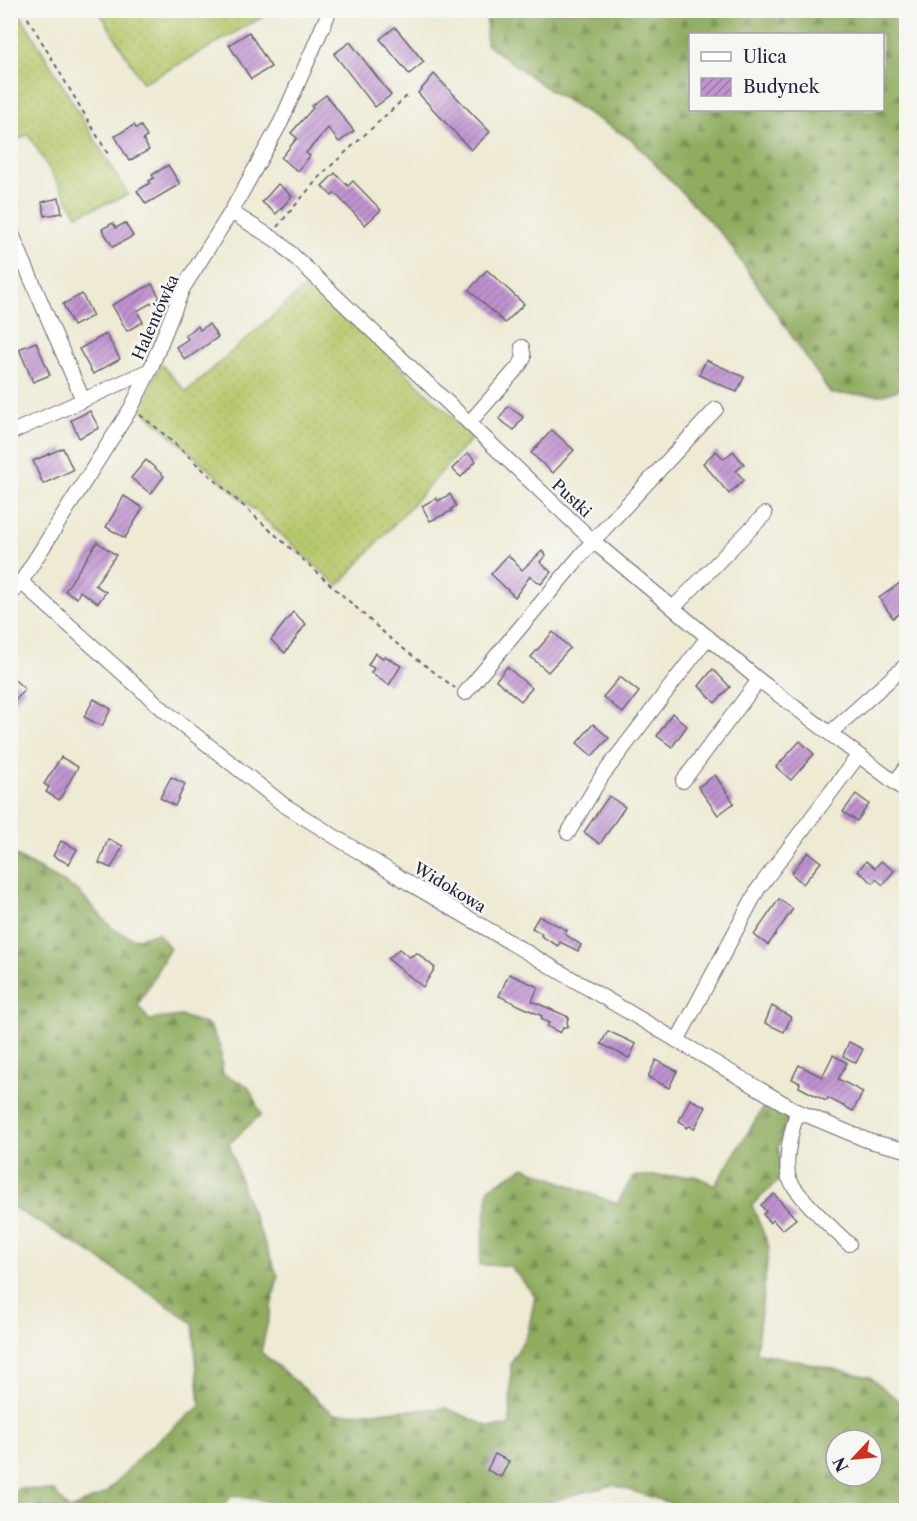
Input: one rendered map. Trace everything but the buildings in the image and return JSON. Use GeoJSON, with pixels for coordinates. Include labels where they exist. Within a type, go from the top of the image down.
{"type":"FeatureCollection","features":[{"type":"Feature","properties":{"kind":"street","name":"Halentówka"},"geometry":{"type":"LineString","coordinates":[[10,596],[131,408],[150,370],[183,288],[231,212],[282,122],[330,10]]}},
{"type":"Feature","properties":{"kind":"street","name":"Pustki"},"geometry":{"type":"LineString","coordinates":[[231,212],[279,242],[593,541],[759,680],[901,787]]}},
{"type":"Feature","properties":{"kind":"street"},"geometry":{"type":"LineString","coordinates":[[11,232],[83,400]]}},
{"type":"Feature","properties":{"kind":"street"},"geometry":{"type":"LineString","coordinates":[[469,423],[519,366],[524,358],[522,347]]}},
{"type":"Feature","properties":{"kind":"street"},"geometry":{"type":"LineString","coordinates":[[10,433],[150,370]]}},
{"type":"Feature","properties":{"kind":"street"},"geometry":{"type":"LineString","coordinates":[[465,693],[593,541],[716,409]]}},
{"type":"Feature","properties":{"kind":"street"},"geometry":{"type":"LineString","coordinates":[[674,607],[765,514]]}},
{"type":"Feature","properties":{"kind":"street","name":"Widokowa"},"geometry":{"type":"LineString","coordinates":[[21,582],[165,711],[284,805],[409,883],[797,1111],[869,1141],[906,1150]]}},
{"type":"Feature","properties":{"kind":"street"},"geometry":{"type":"LineString","coordinates":[[568,833],[602,776],[708,637]]}},
{"type":"Feature","properties":{"kind":"street"},"geometry":{"type":"LineString","coordinates":[[830,734],[906,665]]}},
{"type":"Feature","properties":{"kind":"street"},"geometry":{"type":"LineString","coordinates":[[683,781],[759,680]]}},
{"type":"Feature","properties":{"kind":"street"},"geometry":{"type":"LineString","coordinates":[[677,1041],[758,890],[858,756]]}},
{"type":"Feature","properties":{"kind":"street"},"geometry":{"type":"LineString","coordinates":[[901,787],[906,768]]}},
{"type":"Feature","properties":{"kind":"street"},"geometry":{"type":"LineString","coordinates":[[797,1111],[788,1150],[788,1177],[822,1221],[849,1244]]}},
{"type":"Feature","properties":{"kind":"path"},"geometry":{"type":"LineString","coordinates":[[23,10],[108,154]]}},
{"type":"Feature","properties":{"kind":"path"},"geometry":{"type":"LineString","coordinates":[[270,236],[321,176],[409,94]]}},
{"type":"Feature","properties":{"kind":"path"},"geometry":{"type":"LineString","coordinates":[[131,408],[157,428],[392,640],[465,693]]}},
{"type":"Feature","properties":{"kind":"green space"},"geometry":{"type":"Polygon","coordinates":[[[11,10],[18,11],[128,195],[77,215],[28,134],[11,143],[11,10]]]}},
{"type":"Feature","properties":{"kind":"green space"},"geometry":{"type":"Polygon","coordinates":[[[99,11],[273,11],[143,83],[99,11]]]}},
{"type":"Feature","properties":{"kind":"green space"},"geometry":{"type":"Polygon","coordinates":[[[487,11],[906,11],[906,387],[884,395],[831,394],[726,239],[632,140],[548,89],[486,44],[487,11]]]}},
{"type":"Feature","properties":{"kind":"green space"},"geometry":{"type":"Polygon","coordinates":[[[311,282],[473,437],[338,586],[140,407],[161,364],[186,392],[311,282]]]}},
{"type":"Feature","properties":{"kind":"green space"},"geometry":{"type":"Polygon","coordinates":[[[11,853],[77,890],[113,929],[134,939],[158,933],[170,948],[138,1005],[149,1020],[181,1016],[209,1025],[220,1047],[223,1074],[248,1086],[261,1114],[229,1144],[245,1195],[278,1276],[261,1352],[334,1414],[446,1408],[490,1427],[510,1426],[511,1363],[528,1332],[535,1296],[510,1266],[479,1265],[489,1188],[524,1167],[617,1204],[633,1176],[695,1176],[715,1185],[765,1105],[789,1115],[778,1147],[783,1177],[752,1205],[769,1247],[756,1352],[870,1377],[906,1407],[906,1510],[692,1510],[613,1485],[526,1510],[310,1510],[232,1495],[221,1510],[69,1510],[106,1493],[145,1451],[200,1406],[193,1323],[83,1248],[11,1206],[11,853]]]}},
{"type":"Feature","properties":{"kind":"green space"},"geometry":{"type":"Polygon","coordinates":[[[20,1488],[54,1491],[69,1510],[11,1510],[11,1492],[20,1488]]]}}]}
